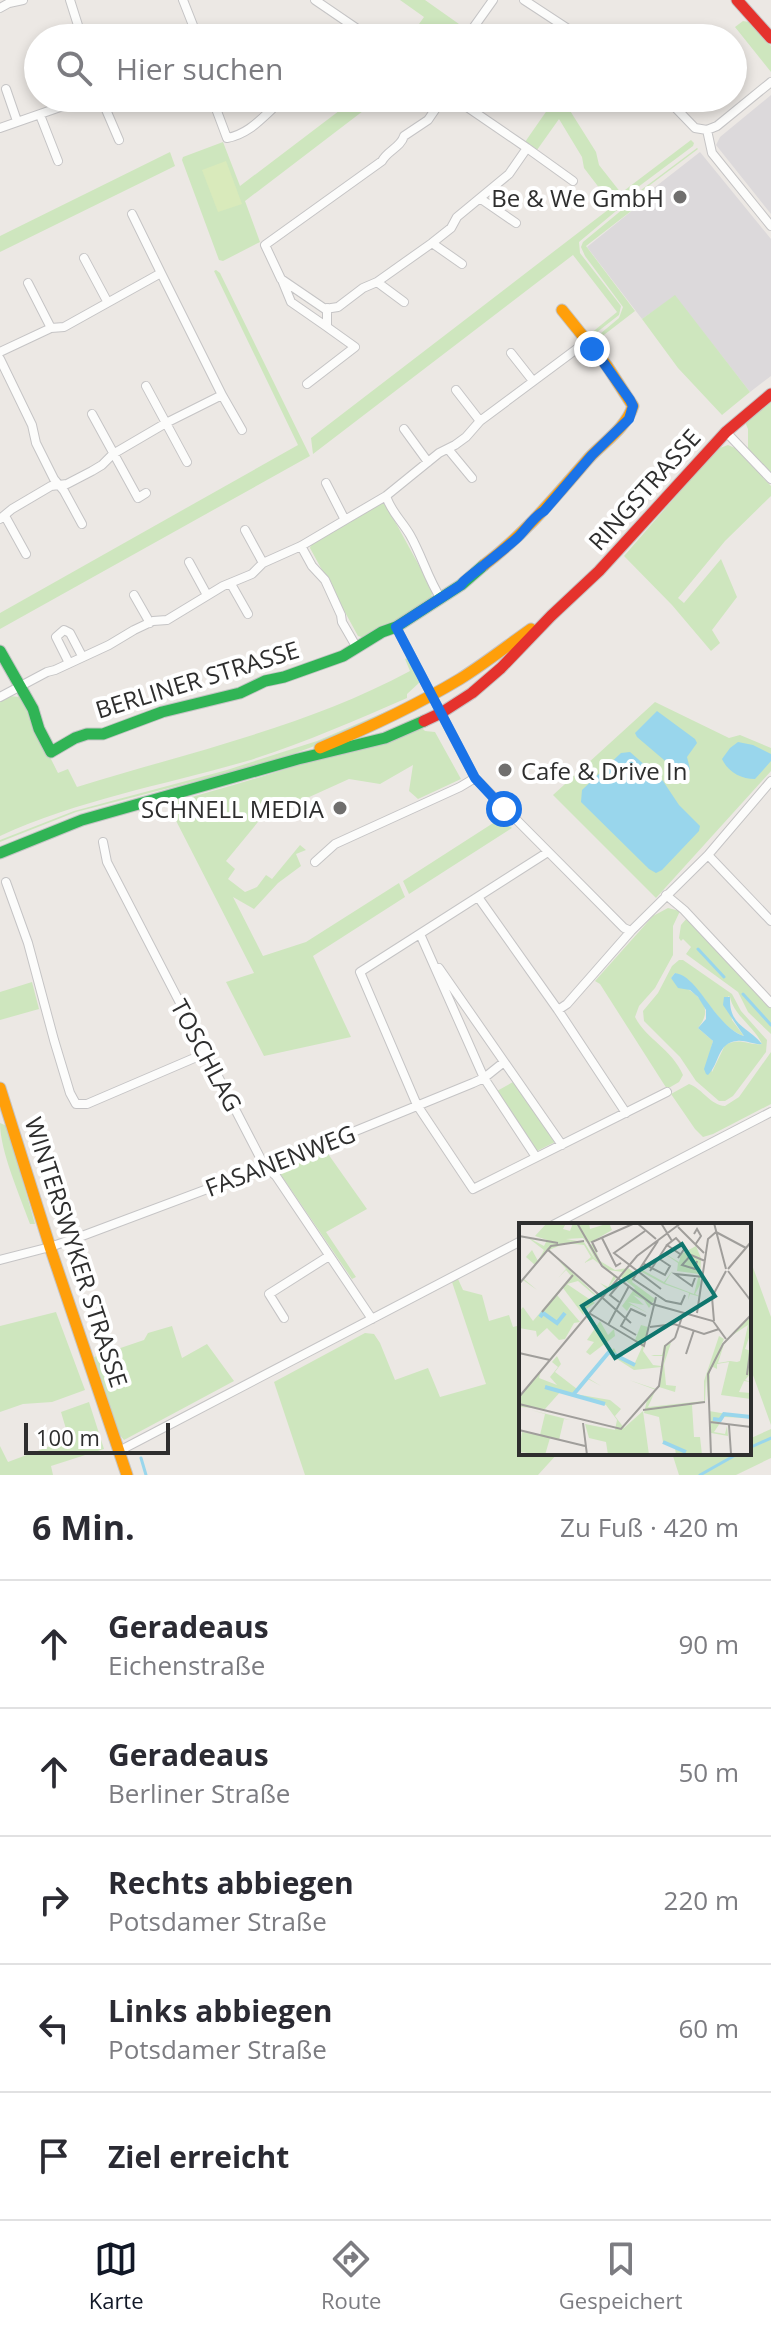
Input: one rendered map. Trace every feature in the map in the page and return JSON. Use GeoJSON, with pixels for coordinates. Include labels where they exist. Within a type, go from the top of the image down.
{"type":"FeatureCollection","features":[{"type":"Feature","properties":{"kind":"street"},"geometry":{"type":"LineString","coordinates":[[0,8],[23,0]]}},
{"type":"Feature","properties":{"kind":"street"},"geometry":{"type":"LineString","coordinates":[[70,0],[78,24]]}},
{"type":"Feature","properties":{"kind":"street"},"geometry":{"type":"LineString","coordinates":[[183,0],[192,24]]}},
{"type":"Feature","properties":{"kind":"street"},"geometry":{"type":"LineString","coordinates":[[315,0],[350,24]]}},
{"type":"Feature","properties":{"kind":"street"},"geometry":{"type":"LineString","coordinates":[[476,24],[493,0]]}},
{"type":"Feature","properties":{"kind":"street"},"geometry":{"type":"LineString","coordinates":[[524,0],[561,24]]}},
{"type":"Feature","properties":{"kind":"street"},"geometry":{"type":"LineString","coordinates":[[737,0],[771,38]]}},
{"type":"Feature","properties":{"kind":"street"},"geometry":{"type":"LineString","coordinates":[[747,102],[771,82]]}},
{"type":"Feature","properties":{"kind":"street"},"geometry":{"type":"LineString","coordinates":[[6,89],[17,121]]}},
{"type":"Feature","properties":{"kind":"street"},"geometry":{"type":"LineString","coordinates":[[0,128],[48,112]]}},
{"type":"Feature","properties":{"kind":"street"},"geometry":{"type":"LineString","coordinates":[[107,112],[119,140]]}},
{"type":"Feature","properties":{"kind":"street"},"geometry":{"type":"LineString","coordinates":[[217,112],[227,138],[239,136],[270,112]]}},
{"type":"Feature","properties":{"kind":"street"},"geometry":{"type":"LineString","coordinates":[[307,384],[355,347],[291,302],[265,245],[382,161],[385,154],[428,120],[433,112]]}},
{"type":"Feature","properties":{"kind":"street"},"geometry":{"type":"LineString","coordinates":[[474,112],[573,181]]}},
{"type":"Feature","properties":{"kind":"street"},"geometry":{"type":"LineString","coordinates":[[680,112],[695,128],[707,130],[734,112]]}},
{"type":"Feature","properties":{"kind":"street"},"geometry":{"type":"LineString","coordinates":[[40,115],[58,161]]}},
{"type":"Feature","properties":{"kind":"street"},"geometry":{"type":"LineString","coordinates":[[707,130],[712,153],[771,226]]}},
{"type":"Feature","properties":{"kind":"street"},"geometry":{"type":"LineString","coordinates":[[281,279],[327,308],[338,307],[451,228],[457,217],[509,174],[527,148]]}},
{"type":"Feature","properties":{"kind":"street"},"geometry":{"type":"LineString","coordinates":[[481,199],[516,223]]}},
{"type":"Feature","properties":{"kind":"street"},"geometry":{"type":"LineString","coordinates":[[132,214],[242,430]]}},
{"type":"Feature","properties":{"kind":"street"},"geometry":{"type":"LineString","coordinates":[[432,243],[462,264]]}},
{"type":"Feature","properties":{"kind":"street"},"geometry":{"type":"LineString","coordinates":[[84,258],[107,301]]}},
{"type":"Feature","properties":{"kind":"street"},"geometry":{"type":"LineString","coordinates":[[0,352],[51,328],[64,327],[161,273]]}},
{"type":"Feature","properties":{"kind":"street"},"geometry":{"type":"LineString","coordinates":[[377,282],[404,302]]}},
{"type":"Feature","properties":{"kind":"street"},"geometry":{"type":"LineString","coordinates":[[28,283],[51,328]]}},
{"type":"Feature","properties":{"kind":"street"},"geometry":{"type":"LineString","coordinates":[[327,308],[327,327]]}},
{"type":"Feature","properties":{"kind":"street"},"geometry":{"type":"LineString","coordinates":[[0,697],[150,623],[167,620],[386,496],[586,342],[562,310]]}},
{"type":"Feature","properties":{"kind":"street","name":"BERLINER STRASSE"},"geometry":{"type":"LineString","coordinates":[[20,688],[33,709],[51,752],[87,734],[103,734],[162,712],[240,693],[265,681],[343,656],[396,627],[461,585],[525,531],[632,413],[630,400],[586,342]]}},
{"type":"Feature","properties":{"kind":"street"},"geometry":{"type":"LineString","coordinates":[[511,353],[533,381]]}},
{"type":"Feature","properties":{"kind":"street"},"geometry":{"type":"LineString","coordinates":[[0,359],[32,425],[36,443],[82,524]]}},
{"type":"Feature","properties":{"kind":"street"},"geometry":{"type":"LineString","coordinates":[[146,386],[187,462]]}},
{"type":"Feature","properties":{"kind":"street"},"geometry":{"type":"LineString","coordinates":[[456,390],[480,421]]}},
{"type":"Feature","properties":{"kind":"street","name":"RINGSTRASSE"},"geometry":{"type":"LineString","coordinates":[[1,854],[82,820],[298,759],[385,738],[441,713],[487,680],[635,534],[726,432],[771,394]]}},
{"type":"Feature","properties":{"kind":"street"},"geometry":{"type":"LineString","coordinates":[[26,554],[2,518],[12,509],[58,484],[67,484],[92,471],[113,454],[166,423],[222,395]]}},
{"type":"Feature","properties":{"kind":"street"},"geometry":{"type":"LineString","coordinates":[[92,414],[113,454],[142,496],[129,503]]}},
{"type":"Feature","properties":{"kind":"street"},"geometry":{"type":"LineString","coordinates":[[404,429],[428,462]]}},
{"type":"Feature","properties":{"kind":"street"},"geometry":{"type":"LineString","coordinates":[[726,432],[771,479]]}},
{"type":"Feature","properties":{"kind":"street"},"geometry":{"type":"LineString","coordinates":[[448,449],[472,478]]}},
{"type":"Feature","properties":{"kind":"street"},"geometry":{"type":"LineString","coordinates":[[326,483],[345,520]]}},
{"type":"Feature","properties":{"kind":"street"},"geometry":{"type":"LineString","coordinates":[[386,496],[441,599]]}},
{"type":"Feature","properties":{"kind":"street"},"geometry":{"type":"LineString","coordinates":[[245,530],[263,563]]}},
{"type":"Feature","properties":{"kind":"street"},"geometry":{"type":"LineString","coordinates":[[301,546],[330,589],[342,622],[357,648]]}},
{"type":"Feature","properties":{"kind":"street"},"geometry":{"type":"LineString","coordinates":[[189,562],[207,595]]}},
{"type":"Feature","properties":{"kind":"street","name":"BERLINER STRASSE"},"geometry":{"type":"LineString","coordinates":[[231,584],[248,614]]}},
{"type":"Feature","properties":{"kind":"street"},"geometry":{"type":"LineString","coordinates":[[134,595],[150,623]]}},
{"type":"Feature","properties":{"kind":"street","name":"RINGSTRASSE"},"geometry":{"type":"LineString","coordinates":[[298,759],[431,696],[551,616]]}},
{"type":"Feature","properties":{"kind":"street"},"geometry":{"type":"LineString","coordinates":[[396,627],[475,778],[624,928],[631,931]]}},
{"type":"Feature","properties":{"kind":"street"},"geometry":{"type":"LineString","coordinates":[[69,663],[56,640],[57,633],[64,630],[70,633],[82,656]]}},
{"type":"Feature","properties":{"kind":"street"},"geometry":{"type":"LineString","coordinates":[[0,651],[20,688]]}},
{"type":"Feature","properties":{"kind":"street"},"geometry":{"type":"LineString","coordinates":[[315,862],[335,844],[475,778]]}},
{"type":"Feature","properties":{"kind":"street"},"geometry":{"type":"LineString","coordinates":[[558,1010],[567,1004],[631,931],[708,855],[771,781]]}},
{"type":"Feature","properties":{"kind":"street","name":"TOSCHLAG"},"geometry":{"type":"LineString","coordinates":[[103,842],[107,862],[265,1167],[276,1176],[372,1319]]}},
{"type":"Feature","properties":{"kind":"street"},"geometry":{"type":"LineString","coordinates":[[548,852],[360,972],[417,1105],[473,1189],[667,1092]]}},
{"type":"Feature","properties":{"kind":"street"},"geometry":{"type":"LineString","coordinates":[[708,855],[771,921]]}},
{"type":"Feature","properties":{"kind":"street"},"geometry":{"type":"LineString","coordinates":[[6,882],[28,943],[54,1040],[76,1104],[87,1104],[206,1053]]}},
{"type":"Feature","properties":{"kind":"street"},"geometry":{"type":"LineString","coordinates":[[666,895],[684,910],[771,1003]]}},
{"type":"Feature","properties":{"kind":"street"},"geometry":{"type":"LineString","coordinates":[[478,897],[626,1113]]}},
{"type":"Feature","properties":{"kind":"street"},"geometry":{"type":"LineString","coordinates":[[420,934],[484,1078],[536,1157]]}},
{"type":"Feature","properties":{"kind":"street"},"geometry":{"type":"LineString","coordinates":[[429,955],[562,1145]]}},
{"type":"Feature","properties":{"kind":"street","name":"FASANENWEG"},"geometry":{"type":"LineString","coordinates":[[0,1260],[50,1247],[265,1167],[484,1078],[504,1062]]}},
{"type":"Feature","properties":{"kind":"street","name":"WINTERSWYKER STRASSE"},"geometry":{"type":"LineString","coordinates":[[0,1088],[127,1475]]}},
{"type":"Feature","properties":{"kind":"street"},"geometry":{"type":"LineString","coordinates":[[557,1223],[771,1112]]}},
{"type":"Feature","properties":{"kind":"street"},"geometry":{"type":"LineString","coordinates":[[119,1451],[519,1242]]}},
{"type":"Feature","properties":{"kind":"street"},"geometry":{"type":"LineString","coordinates":[[284,1318],[269,1294],[329,1256]]}},
{"type":"Feature","properties":{"kind":"shaded area"},"geometry":{"type":"Polygon","coordinates":[[[771,95],[771,214],[716,145],[720,137],[771,95]]]}},
{"type":"Feature","properties":{"kind":"shaded area"},"geometry":{"type":"Polygon","coordinates":[[[700,152],[771,239],[771,376],[750,392],[675,296],[642,319],[587,247],[634,209],[632,205],[700,152]]]}},
{"type":"Feature","properties":{"kind":"green space"},"geometry":{"type":"Polygon","coordinates":[[[400,0],[425,0],[459,24],[419,24],[424,17],[400,0]]]}},
{"type":"Feature","properties":{"kind":"green space"},"geometry":{"type":"Polygon","coordinates":[[[749,22],[771,46],[771,72],[747,42],[747,24],[739,24],[749,22]]]}},
{"type":"Feature","properties":{"kind":"green space"},"geometry":{"type":"Polygon","coordinates":[[[338,112],[362,112],[245,201],[260,242],[223,261],[219,260],[183,157],[223,142],[240,186],[338,112]]]}},
{"type":"Feature","properties":{"kind":"green space"},"geometry":{"type":"Polygon","coordinates":[[[546,112],[571,112],[596,152],[599,165],[621,193],[691,140],[694,143],[634,190],[622,206],[579,242],[580,253],[621,306],[619,315],[592,336],[590,334],[617,312],[573,255],[313,454],[311,438],[613,206],[584,168],[582,157],[559,119],[537,150],[525,142],[546,112]]]}},
{"type":"Feature","properties":{"kind":"green space"},"geometry":{"type":"Polygon","coordinates":[[[697,148],[630,200],[635,208],[586,246],[635,311],[596,341],[594,339],[619,318],[623,307],[585,256],[581,247],[583,242],[623,209],[633,196],[697,148]]]}},
{"type":"Feature","properties":{"kind":"green space"},"geometry":{"type":"Polygon","coordinates":[[[170,152],[175,166],[0,252],[0,236],[170,152]]]}},
{"type":"Feature","properties":{"kind":"green space"},"geometry":{"type":"Polygon","coordinates":[[[226,161],[242,204],[218,212],[202,170],[226,161]]]}},
{"type":"Feature","properties":{"kind":"green space"},"geometry":{"type":"Polygon","coordinates":[[[216,270],[310,456],[0,629],[0,613],[298,445],[216,270]]]}},
{"type":"Feature","properties":{"kind":"green space"},"geometry":{"type":"Polygon","coordinates":[[[675,295],[750,392],[722,415],[678,368],[642,319],[675,295]]]}},
{"type":"Feature","properties":{"kind":"green space"},"geometry":{"type":"Polygon","coordinates":[[[771,400],[771,473],[748,449],[745,422],[771,400]]]}},
{"type":"Feature","properties":{"kind":"green space"},"geometry":{"type":"Polygon","coordinates":[[[728,445],[735,448],[771,486],[771,496],[725,541],[678,598],[684,603],[721,559],[737,597],[712,630],[720,643],[711,651],[624,556],[717,449],[728,445]]]}},
{"type":"Feature","properties":{"kind":"green space"},"geometry":{"type":"Polygon","coordinates":[[[381,503],[386,505],[433,591],[430,600],[365,638],[358,636],[310,548],[312,542],[381,503]]]}},
{"type":"Feature","properties":{"kind":"green space"},"geometry":{"type":"Polygon","coordinates":[[[409,657],[420,682],[407,694],[407,698],[267,754],[60,812],[0,836],[0,700],[9,696],[20,697],[58,773],[68,769],[77,787],[247,737],[330,708],[410,671],[405,659],[409,657]]]}},
{"type":"Feature","properties":{"kind":"green space"},"geometry":{"type":"Polygon","coordinates":[[[408,702],[328,741],[293,754],[76,812],[0,842],[74,811],[227,770],[317,741],[408,702]]]}},
{"type":"Feature","properties":{"kind":"green space"},"geometry":{"type":"Polygon","coordinates":[[[655,702],[729,738],[740,735],[771,748],[771,771],[656,898],[553,795],[655,702]]]}},
{"type":"Feature","properties":{"kind":"green space"},"geometry":{"type":"Polygon","coordinates":[[[421,727],[425,731],[435,732],[461,779],[418,799],[409,791],[413,765],[380,784],[349,779],[285,808],[267,811],[226,861],[235,869],[228,879],[245,892],[257,887],[266,875],[272,879],[300,845],[306,850],[296,854],[301,866],[278,883],[254,909],[233,897],[263,956],[306,942],[399,883],[405,897],[313,956],[351,1037],[264,1056],[226,982],[254,973],[169,803],[421,727]]]}},
{"type":"Feature","properties":{"kind":"green space"},"geometry":{"type":"Polygon","coordinates":[[[501,818],[512,828],[409,894],[403,881],[501,818]]]}},
{"type":"Feature","properties":{"kind":"green space"},"geometry":{"type":"Polygon","coordinates":[[[668,908],[680,911],[673,926],[673,955],[635,1017],[683,1075],[679,1082],[667,1089],[600,984],[595,981],[653,916],[668,908]]]}},
{"type":"Feature","properties":{"kind":"green space"},"geometry":{"type":"Polygon","coordinates":[[[687,918],[771,1005],[771,1034],[748,1012],[738,992],[686,954],[691,947],[679,938],[681,925],[687,918]]]}},
{"type":"Feature","properties":{"kind":"green space"},"geometry":{"type":"Polygon","coordinates":[[[683,960],[732,994],[741,1011],[767,1040],[766,1052],[733,1096],[725,1101],[719,1101],[696,1081],[680,1057],[644,1021],[643,1011],[658,993],[672,966],[683,960]],[[675,973],[671,978],[703,1004],[704,1019],[698,1028],[713,1041],[709,1056],[712,1072],[725,1045],[736,1042],[762,1044],[730,997],[732,1020],[744,1036],[724,1023],[685,979],[675,973]]]}},
{"type":"Feature","properties":{"kind":"green space"},"geometry":{"type":"Polygon","coordinates":[[[32,982],[39,1009],[0,1020],[0,992],[32,982]]]}},
{"type":"Feature","properties":{"kind":"green space"},"geometry":{"type":"Polygon","coordinates":[[[771,1052],[771,1104],[703,1137],[671,1094],[689,1084],[715,1103],[725,1106],[739,1097],[771,1052]]]}},
{"type":"Feature","properties":{"kind":"green space"},"geometry":{"type":"Polygon","coordinates":[[[513,1082],[555,1142],[537,1151],[497,1091],[513,1082]]]}},
{"type":"Feature","properties":{"kind":"green space"},"geometry":{"type":"Polygon","coordinates":[[[0,1123],[7,1126],[35,1224],[30,1224],[11,1174],[0,1123]]]}},
{"type":"Feature","properties":{"kind":"green space"},"geometry":{"type":"Polygon","coordinates":[[[326,1151],[367,1209],[326,1232],[356,1277],[352,1279],[277,1169],[326,1151]]]}},
{"type":"Feature","properties":{"kind":"green space"},"geometry":{"type":"Polygon","coordinates":[[[751,1262],[771,1317],[771,1425],[751,1370],[751,1262]]]}},
{"type":"Feature","properties":{"kind":"green space"},"geometry":{"type":"Polygon","coordinates":[[[458,1279],[463,1290],[482,1295],[489,1321],[509,1315],[513,1327],[519,1326],[519,1455],[556,1455],[538,1475],[305,1475],[274,1382],[365,1333],[374,1334],[380,1343],[395,1380],[428,1368],[440,1397],[486,1384],[452,1282],[458,1279]]]}},
{"type":"Feature","properties":{"kind":"green space"},"geometry":{"type":"Polygon","coordinates":[[[56,1312],[85,1390],[52,1402],[23,1404],[0,1412],[0,1326],[56,1312]]]}},
{"type":"Feature","properties":{"kind":"green space"},"geometry":{"type":"Polygon","coordinates":[[[172,1326],[182,1358],[207,1344],[234,1381],[124,1440],[119,1434],[94,1357],[144,1340],[148,1333],[172,1326]]]}},
{"type":"Feature","properties":{"kind":"green space"},"geometry":{"type":"Polygon","coordinates":[[[89,1402],[104,1449],[51,1466],[53,1475],[0,1475],[0,1446],[8,1462],[69,1439],[61,1412],[89,1402]]]}},
{"type":"Feature","properties":{"kind":"green space"},"geometry":{"type":"Polygon","coordinates":[[[771,1429],[771,1458],[736,1475],[679,1475],[673,1455],[751,1455],[751,1438],[771,1429]]]}},
{"type":"Feature","properties":{"kind":"water"},"geometry":{"type":"Polygon","coordinates":[[[657,711],[697,743],[687,757],[690,769],[684,777],[635,733],[657,711]]]}},
{"type":"Feature","properties":{"kind":"water"},"geometry":{"type":"Polygon","coordinates":[[[738,742],[771,754],[771,761],[755,779],[736,774],[722,759],[738,742]]]}},
{"type":"Feature","properties":{"kind":"water"},"geometry":{"type":"Polygon","coordinates":[[[630,752],[663,781],[679,805],[700,826],[699,831],[656,873],[581,802],[582,790],[621,753],[630,752]]]}},
{"type":"Feature","properties":{"kind":"water"},"geometry":{"type":"Polygon","coordinates":[[[675,973],[692,983],[724,1023],[744,1036],[723,1005],[724,997],[730,997],[730,1007],[736,1020],[762,1044],[740,1041],[726,1045],[712,1070],[706,1074],[704,1069],[713,1041],[698,1028],[706,1019],[706,1010],[690,990],[678,988],[671,978],[675,973]]]}},
{"type":"Feature","properties":{"kind":"waterway"},"geometry":{"type":"LineString","coordinates":[[698,949],[724,977]]}},
{"type":"Feature","properties":{"kind":"waterway"},"geometry":{"type":"LineString","coordinates":[[743,994],[771,1025]]}},
{"type":"Feature","properties":{"kind":"waterway"},"geometry":{"type":"LineString","coordinates":[[751,1447],[771,1438]]}},
{"type":"Feature","properties":{"kind":"waterway"},"geometry":{"type":"LineString","coordinates":[[700,1475],[735,1455]]}},
{"type":"Feature","properties":{"kind":"waterway"},"geometry":{"type":"LineString","coordinates":[[141,1458],[146,1475]]}},
{"type":"Feature","properties":{"kind":"traffic: fast"},"geometry":{"type":"LineString","coordinates":[[0,651],[33,709],[51,752],[87,734],[103,734],[162,712],[240,693],[265,681],[343,656],[396,627],[461,585],[484,565]]}},
{"type":"Feature","properties":{"kind":"traffic: fast"},"geometry":{"type":"LineString","coordinates":[[0,853],[82,820],[298,759],[385,738],[424,721]]}},
{"type":"Feature","properties":{"kind":"traffic: slow"},"geometry":{"type":"LineString","coordinates":[[484,565],[513,541],[620,428],[633,406],[607,366],[562,310]]}},
{"type":"Feature","properties":{"kind":"traffic: slow"},"geometry":{"type":"LineString","coordinates":[[320,748],[443,689],[531,629]]}},
{"type":"Feature","properties":{"kind":"traffic: slow"},"geometry":{"type":"LineString","coordinates":[[0,1088],[127,1475]]}},
{"type":"Feature","properties":{"kind":"traffic: jam"},"geometry":{"type":"LineString","coordinates":[[737,0],[771,38]]}},
{"type":"Feature","properties":{"kind":"traffic: jam"},"geometry":{"type":"LineString","coordinates":[[424,721],[472,693],[501,668],[599,571],[726,432],[771,394]]}},
{"type":"Feature","properties":{"kind":"place","name":"Be & We GmbH"},"geometry":{"type":"Point","coordinates":[680,197]}},
{"type":"Feature","properties":{"kind":"place","name":"Cafe & Drive In"},"geometry":{"type":"Point","coordinates":[505,770]}},
{"type":"Feature","properties":{"kind":"place","name":"SCHNELL MEDIA"},"geometry":{"type":"Point","coordinates":[340,808]}},
{"type":"Feature","properties":{"kind":"route"},"geometry":{"type":"LineString","coordinates":[[504,809],[475,778],[396,627],[461,585],[525,531],[592,455],[629,419],[633,406],[630,400],[592,349]]}}]}
